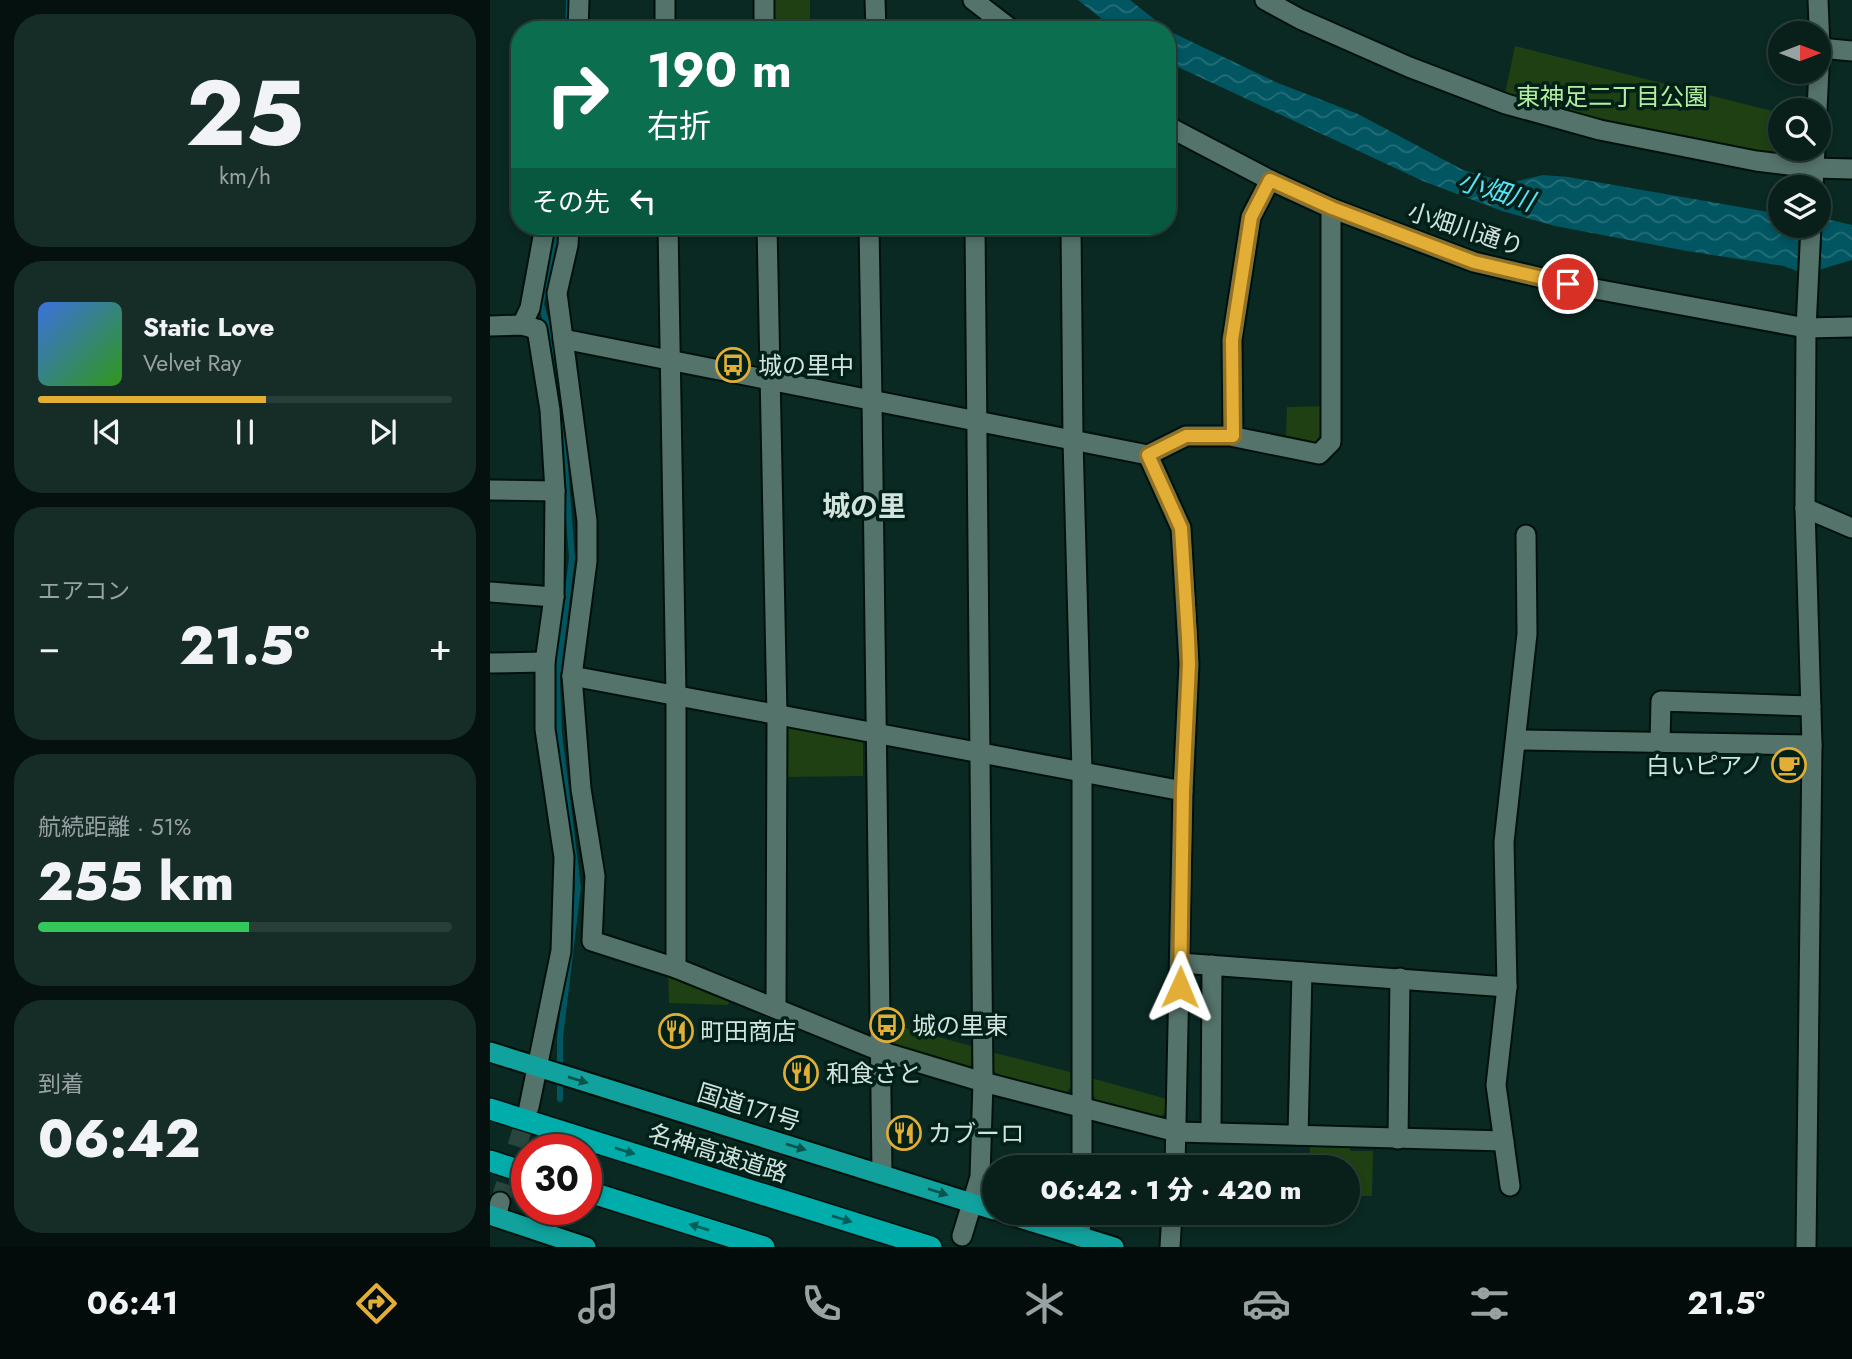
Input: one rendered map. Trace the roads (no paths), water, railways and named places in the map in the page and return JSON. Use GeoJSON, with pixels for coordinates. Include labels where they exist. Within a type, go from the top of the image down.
{"type":"FeatureCollection","features":[{"type":"Feature","properties":{"kind":"highway","name":"国道171号"},"geometry":{"type":"LineString","coordinates":[[490,1052],[982,1206]]}},
{"type":"Feature","properties":{"kind":"highway","name":"名神高速道路"},"geometry":{"type":"LineString","coordinates":[[490,1109],[931,1247]]}},
{"type":"Feature","properties":{"kind":"highway"},"geometry":{"type":"LineString","coordinates":[[490,1161],[511,1168]]}},
{"type":"Feature","properties":{"kind":"highway"},"geometry":{"type":"LineString","coordinates":[[602,1196],[764,1247]]}},
{"type":"Feature","properties":{"kind":"highway"},"geometry":{"type":"LineString","coordinates":[[495,1211],[543,1240],[586,1247]]}},
{"type":"Feature","properties":{"kind":"highway"},"geometry":{"type":"LineString","coordinates":[[1042,1225],[1114,1247]]}},
{"type":"Feature","properties":{"kind":"street"},"geometry":{"type":"LineString","coordinates":[[578,21],[579,0]]}},
{"type":"Feature","properties":{"kind":"street"},"geometry":{"type":"LineString","coordinates":[[665,0],[666,21]]}},
{"type":"Feature","properties":{"kind":"street"},"geometry":{"type":"LineString","coordinates":[[764,0],[764,21]]}},
{"type":"Feature","properties":{"kind":"street"},"geometry":{"type":"LineString","coordinates":[[875,0],[876,21]]}},
{"type":"Feature","properties":{"kind":"street"},"geometry":{"type":"LineString","coordinates":[[972,0],[1000,21]]}},
{"type":"Feature","properties":{"kind":"street"},"geometry":{"type":"LineString","coordinates":[[1265,0],[1300,19],[1409,67],[1506,104],[1626,135],[1756,161],[1814,170],[1852,169]]}},
{"type":"Feature","properties":{"kind":"street"},"geometry":{"type":"LineString","coordinates":[[1818,0],[1819,21]]}},
{"type":"Feature","properties":{"kind":"street"},"geometry":{"type":"LineString","coordinates":[[1831,49],[1852,51]]}},
{"type":"Feature","properties":{"kind":"street","name":"小畑川通り"},"geometry":{"type":"LineString","coordinates":[[1176,131],[1270,180],[1332,208],[1474,262],[1568,284],[1806,328],[1852,327]]}},
{"type":"Feature","properties":{"kind":"street"},"geometry":{"type":"LineString","coordinates":[[1233,436],[1232,340],[1251,217],[1270,180]]}},
{"type":"Feature","properties":{"kind":"street"},"geometry":{"type":"LineString","coordinates":[[490,326],[529,327],[563,339],[1148,455],[1186,436],[1233,436],[1320,454],[1332,442],[1332,208]]}},
{"type":"Feature","properties":{"kind":"street"},"geometry":{"type":"LineString","coordinates":[[529,1107],[535,1067],[561,951],[564,857],[545,729],[545,662],[554,597],[555,492],[550,410],[529,327],[543,235]]}},
{"type":"Feature","properties":{"kind":"street"},"geometry":{"type":"LineString","coordinates":[[569,235],[557,293],[587,521],[587,561],[572,676],[581,789],[595,876],[592,941],[676,968],[880,1051],[983,1082],[1177,1132],[1504,1141]]}},
{"type":"Feature","properties":{"kind":"street"},"geometry":{"type":"LineString","coordinates":[[668,235],[676,696],[676,968]]}},
{"type":"Feature","properties":{"kind":"street"},"geometry":{"type":"LineString","coordinates":[[767,235],[777,715],[776,1009]]}},
{"type":"Feature","properties":{"kind":"street"},"geometry":{"type":"LineString","coordinates":[[869,235],[882,1173]]}},
{"type":"Feature","properties":{"kind":"street"},"geometry":{"type":"LineString","coordinates":[[962,1236],[980,1177],[983,1082],[975,235]]}},
{"type":"Feature","properties":{"kind":"street"},"geometry":{"type":"LineString","coordinates":[[1071,235],[1073,440],[1082,772],[1082,1155]]}},
{"type":"Feature","properties":{"kind":"street"},"geometry":{"type":"LineString","coordinates":[[1806,1247],[1812,745],[1805,508],[1806,328],[1810,238]]}},
{"type":"Feature","properties":{"kind":"street"},"geometry":{"type":"LineString","coordinates":[[1148,455],[1181,528],[1189,664],[1183,791],[1176,1155]]}},
{"type":"Feature","properties":{"kind":"street"},"geometry":{"type":"LineString","coordinates":[[490,490],[555,492]]}},
{"type":"Feature","properties":{"kind":"street"},"geometry":{"type":"LineString","coordinates":[[1805,508],[1852,528]]}},
{"type":"Feature","properties":{"kind":"street"},"geometry":{"type":"LineString","coordinates":[[1510,1186],[1496,1085],[1507,987],[1504,842],[1527,634],[1526,535]]}},
{"type":"Feature","properties":{"kind":"street"},"geometry":{"type":"LineString","coordinates":[[490,592],[554,597]]}},
{"type":"Feature","properties":{"kind":"street"},"geometry":{"type":"LineString","coordinates":[[490,663],[545,662]]}},
{"type":"Feature","properties":{"kind":"street"},"geometry":{"type":"LineString","coordinates":[[572,676],[1183,791]]}},
{"type":"Feature","properties":{"kind":"street"},"geometry":{"type":"LineString","coordinates":[[1660,742],[1661,701],[1811,706]]}},
{"type":"Feature","properties":{"kind":"street"},"geometry":{"type":"LineString","coordinates":[[1517,740],[1812,745]]}},
{"type":"Feature","properties":{"kind":"street"},"geometry":{"type":"LineString","coordinates":[[1180,963],[1507,987]]}},
{"type":"Feature","properties":{"kind":"street"},"geometry":{"type":"LineString","coordinates":[[1211,1132],[1212,965]]}},
{"type":"Feature","properties":{"kind":"street"},"geometry":{"type":"LineString","coordinates":[[1298,1135],[1302,972]]}},
{"type":"Feature","properties":{"kind":"street"},"geometry":{"type":"LineString","coordinates":[[1398,1139],[1401,978]]}},
{"type":"Feature","properties":{"kind":"street"},"geometry":{"type":"LineString","coordinates":[[1080,1225],[1080,1237]]}},
{"type":"Feature","properties":{"kind":"street"},"geometry":{"type":"LineString","coordinates":[[1170,1247],[1171,1225]]}},
{"type":"Feature","properties":{"kind":"water"},"geometry":{"type":"Polygon","coordinates":[[[1078,0],[1130,0],[1156,21],[1105,21],[1078,0]]]}},
{"type":"Feature","properties":{"kind":"water","name":"小畑川"},"geometry":{"type":"Polygon","coordinates":[[[1176,34],[1278,83],[1358,114],[1463,170],[1509,183],[1543,175],[1568,177],[1768,212],[1768,238],[1831,238],[1831,220],[1852,225],[1852,260],[1805,274],[1784,266],[1555,226],[1502,211],[1423,181],[1178,67],[1176,34]]]}},
{"type":"Feature","properties":{"kind":"waterway"},"geometry":{"type":"LineString","coordinates":[[568,21],[569,0]]}},
{"type":"Feature","properties":{"kind":"waterway"},"geometry":{"type":"LineString","coordinates":[[555,235],[541,304],[557,360],[572,558],[557,679],[559,733],[578,887],[560,1038],[560,1099]]}},
{"type":"Feature","properties":{"kind":"tunnel"},"geometry":{"type":"LineString","coordinates":[[500,1202],[529,1107]]}},
{"type":"Feature","properties":{"kind":"place","name":"城の里中"},"geometry":{"type":"Point","coordinates":[733,365]}},
{"type":"Feature","properties":{"kind":"place","name":"白いピアノ"},"geometry":{"type":"Point","coordinates":[1789,765]}},
{"type":"Feature","properties":{"kind":"place","name":"城の里東"},"geometry":{"type":"Point","coordinates":[887,1025]}},
{"type":"Feature","properties":{"kind":"place","name":"町田商店"},"geometry":{"type":"Point","coordinates":[676,1031]}},
{"type":"Feature","properties":{"kind":"place","name":"和食さと"},"geometry":{"type":"Point","coordinates":[801,1073]}},
{"type":"Feature","properties":{"kind":"place","name":"カブーロ"},"geometry":{"type":"Point","coordinates":[904,1133]}},
{"type":"Feature","properties":{"kind":"district","name":"城の里"},"geometry":{"type":"Point","coordinates":[864,506]}},
{"type":"Feature","properties":{"kind":"park label","name":"東神足二丁目公園"},"geometry":{"type":"Point","coordinates":[1612,96]}}]}
